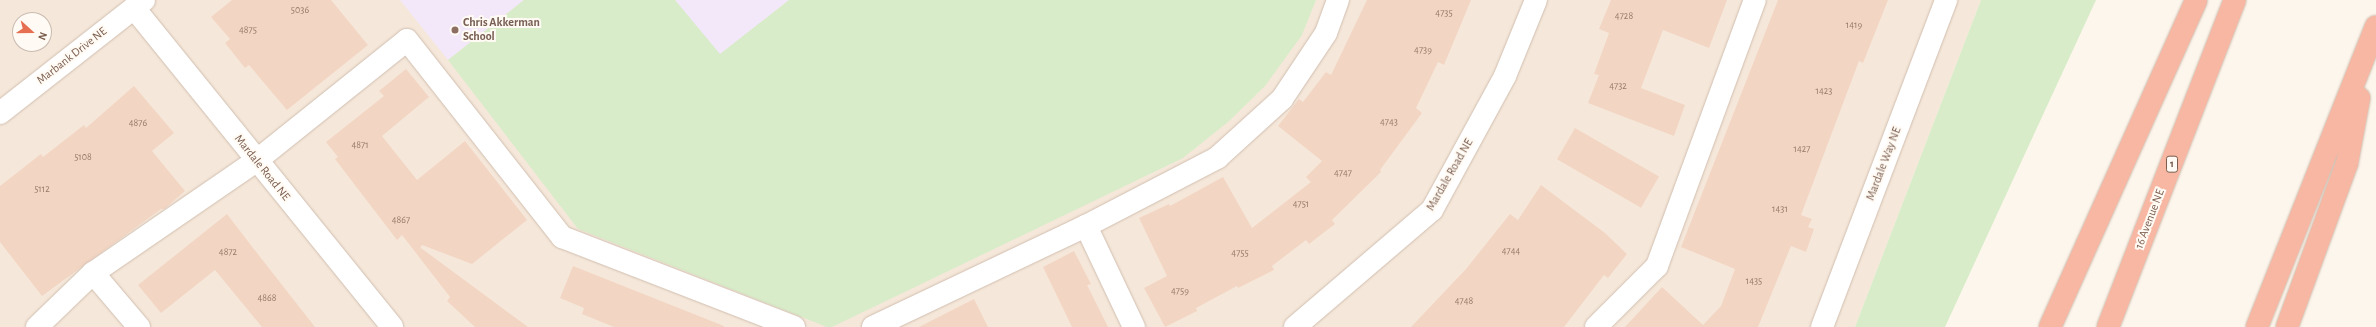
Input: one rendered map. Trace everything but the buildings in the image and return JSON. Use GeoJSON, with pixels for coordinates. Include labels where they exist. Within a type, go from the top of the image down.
{"type":"FeatureCollection","features":[{"type":"Feature","properties":{"kind":"highway"},"geometry":{"type":"LineString","coordinates":[[2050,327],[2196,0]]}},
{"type":"Feature","properties":{"kind":"highway","name":"16 Avenue NE"},"geometry":{"type":"LineString","coordinates":[[2108,327],[2235,0]]}},
{"type":"Feature","properties":{"kind":"highway"},"geometry":{"type":"LineString","coordinates":[[2257,327],[2376,27]]}},
{"type":"Feature","properties":{"kind":"highway"},"geometry":{"type":"LineString","coordinates":[[2287,327],[2346,163],[2367,51]]}},
{"type":"Feature","properties":{"kind":"street"},"geometry":{"type":"LineString","coordinates":[[873,327],[1086,226],[1217,158],[1282,99],[1326,33],[1338,0]]}},
{"type":"Feature","properties":{"kind":"street","name":"Mardale Road NE"},"geometry":{"type":"LineString","coordinates":[[1295,327],[1432,210],[1505,76],[1536,0]]}},
{"type":"Feature","properties":{"kind":"street"},"geometry":{"type":"LineString","coordinates":[[1596,327],[1657,266],[1755,0]]}},
{"type":"Feature","properties":{"kind":"street","name":"Mardale Way NE"},"geometry":{"type":"LineString","coordinates":[[1822,327],[1946,0]]}},
{"type":"Feature","properties":{"kind":"street","name":"Mardale Road NE"},"geometry":{"type":"LineString","coordinates":[[139,4],[256,161],[392,327]]}},
{"type":"Feature","properties":{"kind":"street","name":"Marbank Drive NE"},"geometry":{"type":"LineString","coordinates":[[0,113],[139,4]]}},
{"type":"Feature","properties":{"kind":"street"},"geometry":{"type":"LineString","coordinates":[[37,327],[93,273],[256,161],[407,40],[562,237],[794,327]]}},
{"type":"Feature","properties":{"kind":"street"},"geometry":{"type":"LineString","coordinates":[[1086,226],[1134,327]]}},
{"type":"Feature","properties":{"kind":"street"},"geometry":{"type":"LineString","coordinates":[[93,273],[138,327]]}},
{"type":"Feature","properties":{"kind":"shaded area"},"geometry":{"type":"Polygon","coordinates":[[[0,0],[1981,0],[1855,327],[0,327],[0,0]]]}},
{"type":"Feature","properties":{"kind":"shaded area","name":"Chris Akkerman School"},"geometry":{"type":"Polygon","coordinates":[[[400,0],[524,0],[448,60],[400,0]]]}},
{"type":"Feature","properties":{"kind":"shaded area"},"geometry":{"type":"Polygon","coordinates":[[[675,0],[789,0],[720,55],[675,0]]]}},
{"type":"Feature","properties":{"kind":"green space"},"geometry":{"type":"Polygon","coordinates":[[[524,0],[675,0],[720,54],[789,0],[1316,0],[1302,35],[1265,86],[1228,122],[1183,158],[832,327],[827,327],[578,229],[448,60],[524,0]]]}},
{"type":"Feature","properties":{"kind":"green space"},"geometry":{"type":"Polygon","coordinates":[[[1981,0],[2096,0],[1945,327],[1855,327],[1981,0]]]}},
{"type":"Feature","properties":{"kind":"place","name":"Chris Akkerman School"},"geometry":{"type":"Point","coordinates":[455,30]}}]}
